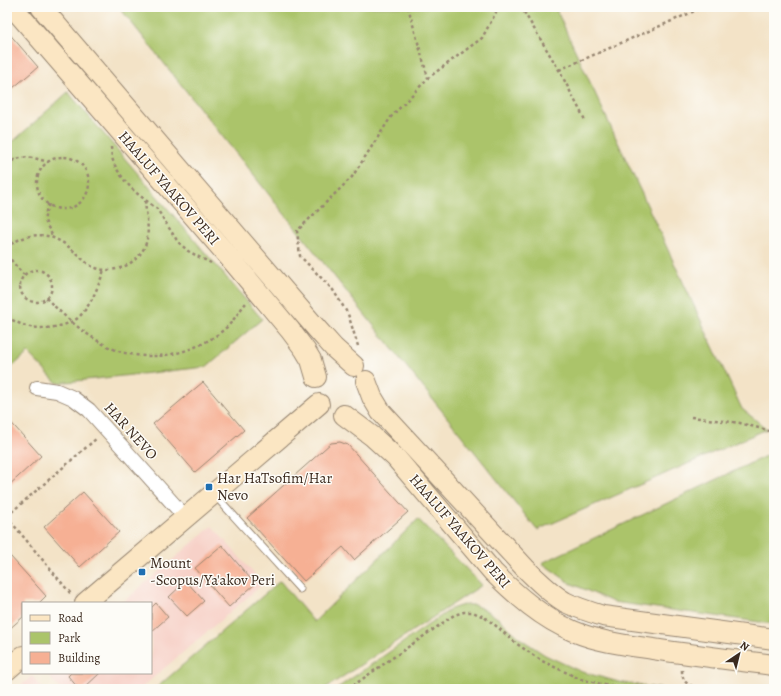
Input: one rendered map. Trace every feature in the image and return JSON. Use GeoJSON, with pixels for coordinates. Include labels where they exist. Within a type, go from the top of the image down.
{"type":"FeatureCollection","features":[{"type":"Feature","properties":{"kind":"street","name":"HAALUF YAAKOV PERI"},"geometry":{"type":"LineString","coordinates":[[11,7],[225,252],[290,330],[311,360],[316,377]]}},
{"type":"Feature","properties":{"kind":"street","name":"HAALUF YAAKOV PERI"},"geometry":{"type":"LineString","coordinates":[[41,7],[317,329],[360,373],[381,412],[525,568],[546,588],[565,602],[603,616],[774,639]]}},
{"type":"Feature","properties":{"kind":"street"},"geometry":{"type":"LineString","coordinates":[[346,362],[360,373],[367,390],[365,398],[360,406],[352,412],[334,414],[326,411],[319,404],[314,391],[314,384],[316,377],[328,364],[346,362]]}},
{"type":"Feature","properties":{"kind":"street","name":"HAR NEVO"},"geometry":{"type":"LineString","coordinates":[[36,388],[57,391],[73,398],[89,410],[186,518]]}},
{"type":"Feature","properties":{"kind":"street"},"geometry":{"type":"LineString","coordinates":[[79,600],[186,518],[319,404]]}},
{"type":"Feature","properties":{"kind":"street","name":"HAALUF YAAKOV PERI"},"geometry":{"type":"LineString","coordinates":[[344,414],[372,436],[396,458],[493,572],[516,594],[556,623],[572,631],[607,642],[682,654],[774,665]]}},
{"type":"Feature","properties":{"kind":"street"},"geometry":{"type":"LineString","coordinates":[[7,670],[22,657]]}},
{"type":"Feature","properties":{"kind":"lane"},"geometry":{"type":"LineString","coordinates":[[214,494],[300,589]]}},
{"type":"Feature","properties":{"kind":"path"},"geometry":{"type":"LineString","coordinates":[[408,7],[428,78]]}},
{"type":"Feature","properties":{"kind":"path"},"geometry":{"type":"LineString","coordinates":[[360,373],[362,358],[348,314],[333,290],[300,256],[297,231],[352,177],[391,117],[428,78],[482,38],[499,7]]}},
{"type":"Feature","properties":{"kind":"path"},"geometry":{"type":"LineString","coordinates":[[521,7],[559,70],[585,120]]}},
{"type":"Feature","properties":{"kind":"path"},"geometry":{"type":"LineString","coordinates":[[559,70],[704,7]]}},
{"type":"Feature","properties":{"kind":"path"},"geometry":{"type":"LineString","coordinates":[[110,144],[112,158],[116,168],[134,192],[157,209],[178,242],[188,251],[208,262],[215,264]]}},
{"type":"Feature","properties":{"kind":"path"},"geometry":{"type":"LineString","coordinates":[[7,164],[14,160],[30,157],[48,162]]}},
{"type":"Feature","properties":{"kind":"path"},"geometry":{"type":"LineString","coordinates":[[57,157],[64,157],[74,160],[83,167],[88,175],[88,188],[84,197],[72,207],[58,208],[49,204],[43,199],[37,185],[40,170],[48,162],[57,157]]}},
{"type":"Feature","properties":{"kind":"path"},"geometry":{"type":"LineString","coordinates":[[7,248],[17,240],[24,237],[45,235],[53,237],[70,248],[87,264],[96,269],[116,270],[129,264],[136,258],[145,245],[148,227],[145,200]]}},
{"type":"Feature","properties":{"kind":"path"},"geometry":{"type":"LineString","coordinates":[[49,204],[44,218],[53,237]]}},
{"type":"Feature","properties":{"kind":"path"},"geometry":{"type":"LineString","coordinates":[[7,255],[24,275]]}},
{"type":"Feature","properties":{"kind":"path"},"geometry":{"type":"LineString","coordinates":[[32,270],[43,271],[51,280],[51,292],[42,301],[31,301],[26,298],[22,294],[20,285],[24,275],[32,270]]}},
{"type":"Feature","properties":{"kind":"path"},"geometry":{"type":"LineString","coordinates":[[7,316],[24,326],[36,328],[49,328],[71,322],[78,318],[91,301],[104,270]]}},
{"type":"Feature","properties":{"kind":"path"},"geometry":{"type":"LineString","coordinates":[[46,298],[80,330],[111,348],[123,352],[153,356],[178,353],[196,347],[213,338],[228,326],[256,289]]}},
{"type":"Feature","properties":{"kind":"path"},"geometry":{"type":"LineString","coordinates":[[691,417],[740,423],[774,432]]}},
{"type":"Feature","properties":{"kind":"path"},"geometry":{"type":"LineString","coordinates":[[79,600],[7,517],[107,430]]}},
{"type":"Feature","properties":{"kind":"path"},"geometry":{"type":"LineString","coordinates":[[348,689],[454,615],[464,612],[473,612],[484,617],[517,644],[542,661],[580,679],[622,689]]}},
{"type":"Feature","properties":{"kind":"path"},"geometry":{"type":"LineString","coordinates":[[682,654],[682,676],[685,682],[692,687],[710,689]]}},
{"type":"Feature","properties":{"kind":"path"},"geometry":{"type":"LineString","coordinates":[[368,689],[369,687],[375,689]]}},
{"type":"Feature","properties":{"kind":"shaded area"},"geometry":{"type":"Polygon","coordinates":[[[212,526],[263,584],[140,689],[60,689],[47,674],[152,674],[152,602],[123,602],[212,526]]]}},
{"type":"Feature","properties":{"kind":"shaded area"},"geometry":{"type":"Polygon","coordinates":[[[32,676],[43,689],[17,689],[32,676]]]}},
{"type":"Feature","properties":{"kind":"green space"},"geometry":{"type":"Polygon","coordinates":[[[119,7],[555,7],[742,409],[767,429],[537,530],[119,7]]]}},
{"type":"Feature","properties":{"kind":"green space"},"geometry":{"type":"Polygon","coordinates":[[[68,92],[262,319],[206,367],[57,383],[28,353],[7,371],[7,147],[68,92]]]}},
{"type":"Feature","properties":{"kind":"green space"},"geometry":{"type":"Polygon","coordinates":[[[774,452],[774,624],[613,602],[570,583],[542,563],[774,452]]]}},
{"type":"Feature","properties":{"kind":"green space"},"geometry":{"type":"Polygon","coordinates":[[[418,519],[482,585],[324,689],[155,689],[280,581],[314,622],[418,519]]]}},
{"type":"Feature","properties":{"kind":"green space"},"geometry":{"type":"Polygon","coordinates":[[[463,605],[474,605],[487,611],[499,619],[521,639],[545,655],[582,672],[619,682],[663,689],[336,689],[451,609],[463,605]]]}},
{"type":"Feature","properties":{"kind":"building"},"geometry":{"type":"Polygon","coordinates":[[[7,31],[38,67],[7,93],[7,31]]]}},
{"type":"Feature","properties":{"kind":"building"},"geometry":{"type":"Polygon","coordinates":[[[203,382],[244,430],[195,472],[153,424],[203,382]]]}},
{"type":"Feature","properties":{"kind":"building"},"geometry":{"type":"Polygon","coordinates":[[[7,418],[41,456],[7,487],[7,418]]]}},
{"type":"Feature","properties":{"kind":"building"},"geometry":{"type":"Polygon","coordinates":[[[340,442],[348,445],[408,512],[354,560],[343,547],[304,581],[247,518],[331,443],[340,442]]]}},
{"type":"Feature","properties":{"kind":"building"},"geometry":{"type":"Polygon","coordinates":[[[83,492],[119,532],[80,567],[44,527],[83,492]]]}},
{"type":"Feature","properties":{"kind":"building"},"geometry":{"type":"Polygon","coordinates":[[[222,545],[255,584],[229,607],[195,568],[222,545]]]}},
{"type":"Feature","properties":{"kind":"building"},"geometry":{"type":"Polygon","coordinates":[[[10,556],[46,596],[40,602],[22,602],[22,618],[7,631],[7,559],[10,556]]]}},
{"type":"Feature","properties":{"kind":"building"},"geometry":{"type":"Polygon","coordinates":[[[186,581],[204,601],[187,616],[169,597],[186,581]]]}},
{"type":"Feature","properties":{"kind":"building"},"geometry":{"type":"Polygon","coordinates":[[[156,603],[168,617],[152,631],[152,607],[156,603]]]}},
{"type":"Feature","properties":{"kind":"building"},"geometry":{"type":"Polygon","coordinates":[[[70,674],[99,674],[83,689],[79,689],[68,676],[70,674]]]}},
{"type":"Feature","properties":{"kind":"place","name":"Har HaTsofim/Har Nevo"},"geometry":{"type":"Point","coordinates":[209,487]}},
{"type":"Feature","properties":{"kind":"place","name":"Mount -Scopus/Ya'akov Peri"},"geometry":{"type":"Point","coordinates":[142,572]}}]}
